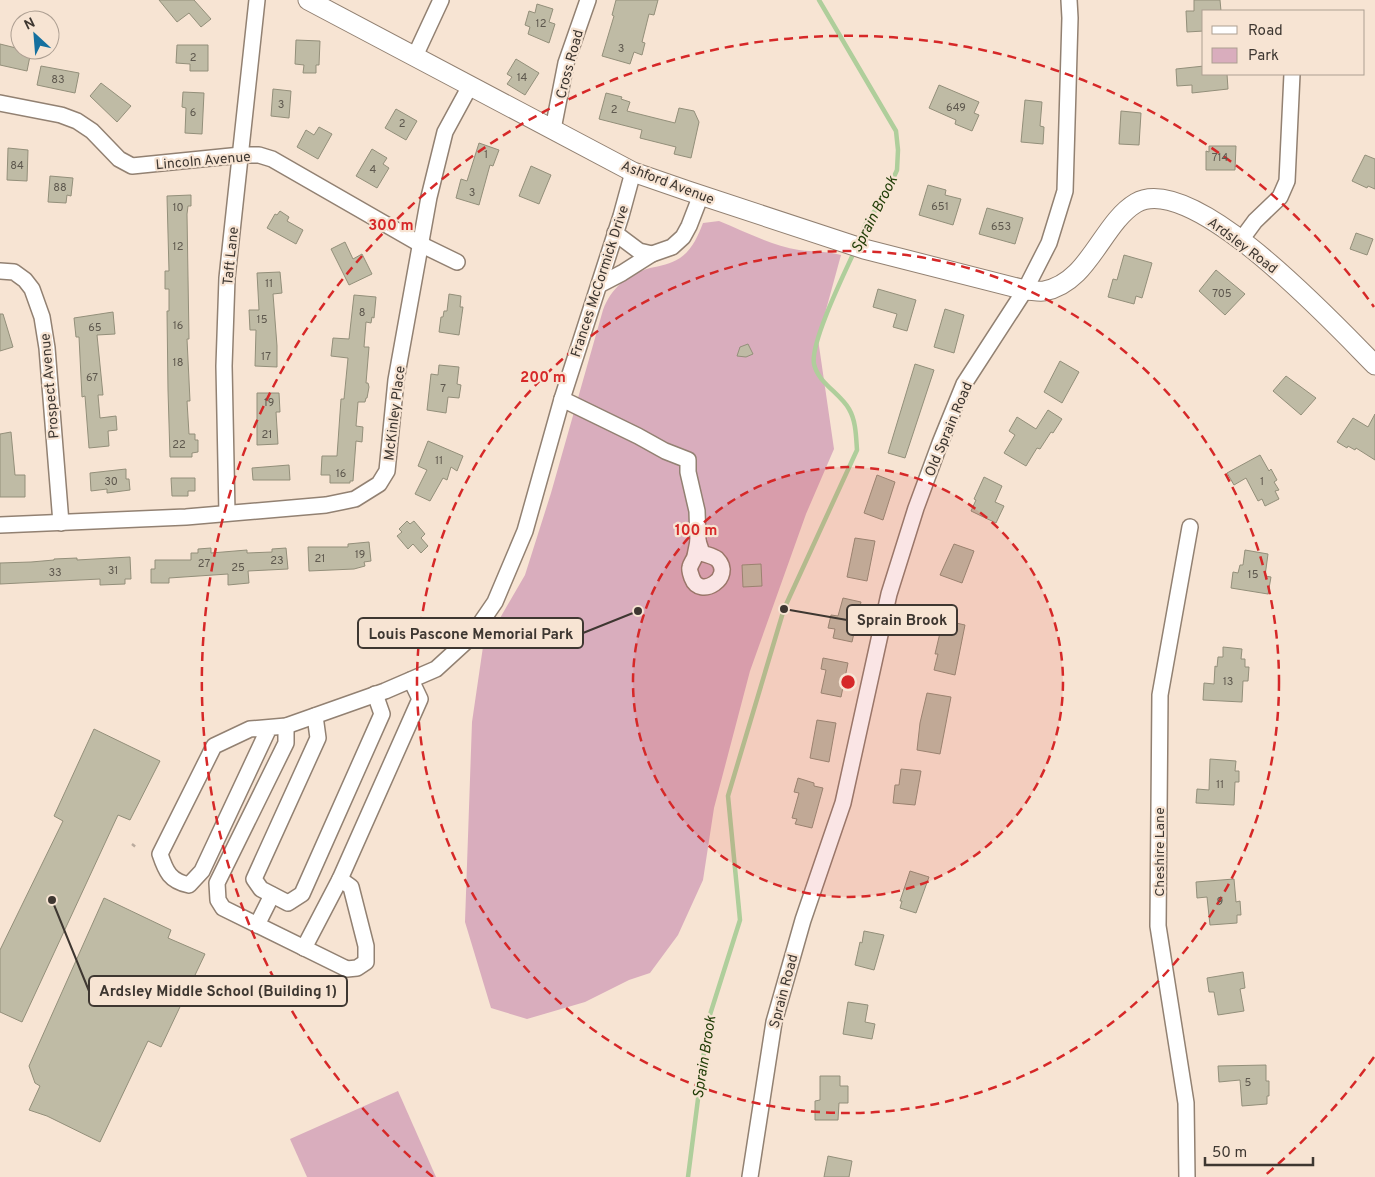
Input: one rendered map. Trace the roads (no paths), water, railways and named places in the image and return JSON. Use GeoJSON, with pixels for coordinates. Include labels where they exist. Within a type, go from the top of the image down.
{"type":"FeatureCollection","features":[{"type":"Feature","properties":{"kind":"main road","name":"Ashford Avenue"},"geometry":{"type":"LineString","coordinates":[[308,0],[633,172],[864,249],[1025,290]]}},
{"type":"Feature","properties":{"kind":"main road","name":"Ardsley Road"},"geometry":{"type":"LineString","coordinates":[[1025,290],[1044,291],[1064,283],[1084,264],[1120,217],[1136,203],[1152,198],[1171,201],[1218,223],[1261,255],[1375,365]]}},
{"type":"Feature","properties":{"kind":"street","name":"Taft Lane"},"geometry":{"type":"LineString","coordinates":[[227,513],[224,366],[227,278],[257,0]]}},
{"type":"Feature","properties":{"kind":"street"},"geometry":{"type":"LineString","coordinates":[[414,56],[441,0]]}},
{"type":"Feature","properties":{"kind":"street","name":"Cross Road"},"geometry":{"type":"LineString","coordinates":[[553,129],[566,63],[588,0]]}},
{"type":"Feature","properties":{"kind":"street","name":"Old Sprain Road"},"geometry":{"type":"LineString","coordinates":[[840,811],[889,594],[916,508],[964,384],[1025,290],[1049,243],[1065,191],[1069,0]]}},
{"type":"Feature","properties":{"kind":"street"},"geometry":{"type":"LineString","coordinates":[[1241,240],[1255,220],[1280,197],[1287,182],[1292,75]]}},
{"type":"Feature","properties":{"kind":"street","name":"McKinley Place"},"geometry":{"type":"LineString","coordinates":[[0,525],[186,518],[326,505],[355,499],[379,484],[387,470],[396,380],[429,197],[445,132],[470,86]]}},
{"type":"Feature","properties":{"kind":"street","name":"Lincoln Avenue"},"geometry":{"type":"LineString","coordinates":[[0,103],[61,115],[77,121],[92,131],[119,159],[132,166],[241,155],[259,155],[272,159],[420,244],[457,262]]}},
{"type":"Feature","properties":{"kind":"street","name":"Frances McCormick Drive"},"geometry":{"type":"LineString","coordinates":[[269,728],[202,871],[189,885],[178,883],[165,871],[160,854],[214,746],[250,729],[286,726],[316,716],[436,669],[471,637],[495,602],[525,531],[562,399],[633,172]]}},
{"type":"Feature","properties":{"kind":"street"},"geometry":{"type":"LineString","coordinates":[[598,285],[622,274],[652,254],[672,247],[683,237],[701,195]]}},
{"type":"Feature","properties":{"kind":"street"},"geometry":{"type":"LineString","coordinates":[[615,233],[640,251],[652,254]]}},
{"type":"Feature","properties":{"kind":"street","name":"Prospect Avenue"},"geometry":{"type":"LineString","coordinates":[[0,271],[14,272],[25,280],[32,289],[42,317],[47,348],[60,523]]}},
{"type":"Feature","properties":{"kind":"street"},"geometry":{"type":"LineString","coordinates":[[562,399],[665,451],[688,460],[688,472],[696,511],[698,541]]}},
{"type":"Feature","properties":{"kind":"street","name":"Cheshire Lane"},"geometry":{"type":"LineString","coordinates":[[1187,1177],[1186,1103],[1158,926],[1160,695],[1190,527]]}},
{"type":"Feature","properties":{"kind":"street"},"geometry":{"type":"LineString","coordinates":[[304,948],[340,879],[420,699],[411,680]]}},
{"type":"Feature","properties":{"kind":"street"},"geometry":{"type":"LineString","coordinates":[[316,716],[318,738],[254,879],[260,889],[288,903],[302,894],[382,714],[375,694]]}},
{"type":"Feature","properties":{"kind":"street"},"geometry":{"type":"LineString","coordinates":[[286,726],[286,743],[216,883],[218,900],[223,908],[304,948],[347,969],[357,968],[366,962],[366,946],[351,887],[340,879]]}},
{"type":"Feature","properties":{"kind":"street","name":"Sprain Road"},"geometry":{"type":"LineString","coordinates":[[750,1177],[774,1022],[802,920],[840,811]]}},
{"type":"Feature","properties":{"kind":"street"},"geometry":{"type":"LineString","coordinates":[[257,925],[272,895]]}},
{"type":"Feature","properties":{"kind":"waterway","name":"Sprain Brook"},"geometry":{"type":"LineString","coordinates":[[819,0],[896,131],[898,150],[897,170],[884,199],[867,221],[858,242]]}},
{"type":"Feature","properties":{"kind":"waterway","name":"Sprain Brook"},"geometry":{"type":"LineString","coordinates":[[688,1177],[708,1021],[740,920],[728,796],[784,609],[857,450],[856,434],[849,409],[820,377],[814,364],[817,340],[855,250]]}},
{"type":"Feature","properties":{"kind":"place","name":"Sprain Brook"},"geometry":{"type":"Point","coordinates":[784,609]}},
{"type":"Feature","properties":{"kind":"place","name":"Louis Pascone Memorial Park"},"geometry":{"type":"Point","coordinates":[638,611]}},
{"type":"Feature","properties":{"kind":"place","name":"Ardsley Middle School (Building 1)"},"geometry":{"type":"Point","coordinates":[52,900]}}]}
